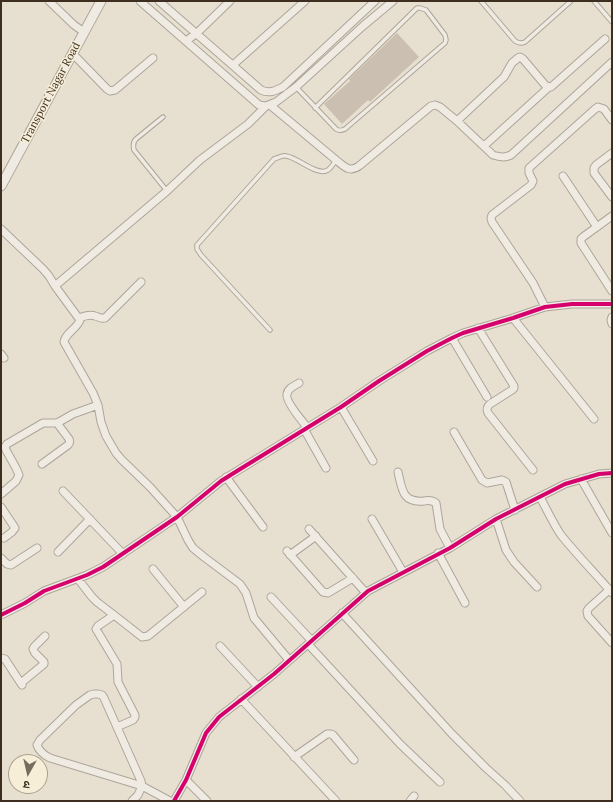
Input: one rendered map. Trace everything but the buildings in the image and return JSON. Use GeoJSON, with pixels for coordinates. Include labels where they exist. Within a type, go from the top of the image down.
{"type":"FeatureCollection","features":[{"type":"Feature","properties":{"kind":"street"},"geometry":{"type":"LineString","coordinates":[[49,1],[74,25],[84,32]]}},
{"type":"Feature","properties":{"kind":"street","name":"Transport Nagar Road"},"geometry":{"type":"LineString","coordinates":[[1,186],[101,1]]}},
{"type":"Feature","properties":{"kind":"street"},"geometry":{"type":"LineString","coordinates":[[140,1],[260,105],[268,106],[346,168],[350,169],[354,169],[431,106],[435,105],[440,106],[493,155],[500,157],[511,155],[612,62]]}},
{"type":"Feature","properties":{"kind":"street"},"geometry":{"type":"LineString","coordinates":[[159,1],[261,90],[268,92],[283,87],[375,1]]}},
{"type":"Feature","properties":{"kind":"street"},"geometry":{"type":"LineString","coordinates":[[186,41],[197,33],[230,1]]}},
{"type":"Feature","properties":{"kind":"street"},"geometry":{"type":"LineString","coordinates":[[233,65],[305,1]]}},
{"type":"Feature","properties":{"kind":"street"},"geometry":{"type":"LineString","coordinates":[[55,286],[167,191],[200,160],[248,124],[268,106],[296,87],[393,1]]}},
{"type":"Feature","properties":{"kind":"street"},"geometry":{"type":"LineString","coordinates":[[362,14],[369,21]]}},
{"type":"Feature","properties":{"kind":"street"},"geometry":{"type":"LineString","coordinates":[[484,146],[548,87],[553,86],[605,39]]}},
{"type":"Feature","properties":{"kind":"street"},"geometry":{"type":"LineString","coordinates":[[72,53],[110,91],[115,90],[153,58]]}},
{"type":"Feature","properties":{"kind":"street"},"geometry":{"type":"LineString","coordinates":[[457,121],[504,77],[510,66],[518,58],[522,58],[548,87]]}},
{"type":"Feature","properties":{"kind":"street"},"geometry":{"type":"LineString","coordinates":[[268,92],[268,106]]}},
{"type":"Feature","properties":{"kind":"street"},"geometry":{"type":"LineString","coordinates":[[545,307],[533,283],[492,222],[492,215],[531,186],[533,181],[529,173],[529,168],[595,109],[598,107],[604,109],[612,120]]}},
{"type":"Feature","properties":{"kind":"street"},"geometry":{"type":"LineString","coordinates":[[612,153],[596,166],[594,171],[612,197]]}},
{"type":"Feature","properties":{"kind":"street"},"geometry":{"type":"LineString","coordinates":[[562,176],[596,227]]}},
{"type":"Feature","properties":{"kind":"street"},"geometry":{"type":"LineString","coordinates":[[612,216],[581,239],[581,243],[612,292]]}},
{"type":"Feature","properties":{"kind":"street"},"geometry":{"type":"LineString","coordinates":[[1,229],[49,276],[79,318]]}},
{"type":"Feature","properties":{"kind":"street"},"geometry":{"type":"LineString","coordinates":[[79,318],[88,315],[93,315],[102,319],[105,318],[141,282]]}},
{"type":"Feature","properties":{"kind":"street"},"geometry":{"type":"LineString","coordinates":[[1,615],[25,603],[44,591],[95,572],[177,517],[226,478],[341,407],[409,362],[452,338],[478,328],[545,307],[572,304],[612,304]]}},
{"type":"Feature","properties":{"kind":"street"},"geometry":{"type":"LineString","coordinates":[[612,317],[612,324]]}},
{"type":"Feature","properties":{"kind":"street"},"geometry":{"type":"LineString","coordinates":[[79,318],[79,322],[64,338],[64,342],[83,374],[98,405],[101,422],[106,436],[116,453],[177,517],[193,548],[235,580],[243,588],[254,618],[289,660]]}},
{"type":"Feature","properties":{"kind":"street"},"geometry":{"type":"LineString","coordinates":[[513,318],[594,418]]}},
{"type":"Feature","properties":{"kind":"street"},"geometry":{"type":"LineString","coordinates":[[478,328],[514,386],[512,390],[487,407],[488,413],[533,470]]}},
{"type":"Feature","properties":{"kind":"street"},"geometry":{"type":"LineString","coordinates":[[452,338],[487,397]]}},
{"type":"Feature","properties":{"kind":"street"},"geometry":{"type":"LineString","coordinates":[[299,383],[290,388],[287,392],[287,399],[306,428],[326,468]]}},
{"type":"Feature","properties":{"kind":"street"},"geometry":{"type":"LineString","coordinates":[[1,494],[16,481],[19,475],[6,450],[5,447],[7,444],[43,423],[56,423],[73,414],[98,405]]}},
{"type":"Feature","properties":{"kind":"street"},"geometry":{"type":"LineString","coordinates":[[341,407],[373,461]]}},
{"type":"Feature","properties":{"kind":"street"},"geometry":{"type":"LineString","coordinates":[[42,464],[69,443],[69,438],[56,423]]}},
{"type":"Feature","properties":{"kind":"street"},"geometry":{"type":"LineString","coordinates":[[454,432],[482,480],[487,483],[502,480],[506,482],[515,510]]}},
{"type":"Feature","properties":{"kind":"street"},"geometry":{"type":"LineString","coordinates":[[398,472],[404,494],[407,498],[414,501],[433,500],[436,506],[440,529],[450,548]]}},
{"type":"Feature","properties":{"kind":"street"},"geometry":{"type":"LineString","coordinates":[[174,801],[186,780],[206,733],[219,717],[258,687],[368,590],[450,548],[496,519],[565,484],[598,474],[612,473]]}},
{"type":"Feature","properties":{"kind":"street"},"geometry":{"type":"LineString","coordinates":[[226,478],[263,527]]}},
{"type":"Feature","properties":{"kind":"street"},"geometry":{"type":"LineString","coordinates":[[581,479],[612,533]]}},
{"type":"Feature","properties":{"kind":"street"},"geometry":{"type":"LineString","coordinates":[[63,491],[123,554]]}},
{"type":"Feature","properties":{"kind":"street"},"geometry":{"type":"LineString","coordinates":[[540,497],[557,529],[611,591],[587,611],[588,616],[612,643]]}},
{"type":"Feature","properties":{"kind":"street"},"geometry":{"type":"LineString","coordinates":[[1,507],[15,528],[4,538]]}},
{"type":"Feature","properties":{"kind":"street"},"geometry":{"type":"LineString","coordinates":[[58,552],[90,519]]}},
{"type":"Feature","properties":{"kind":"street"},"geometry":{"type":"LineString","coordinates":[[372,519],[403,572]]}},
{"type":"Feature","properties":{"kind":"street"},"geometry":{"type":"LineString","coordinates":[[496,519],[506,550],[514,562],[537,587]]}},
{"type":"Feature","properties":{"kind":"street"},"geometry":{"type":"LineString","coordinates":[[310,529],[366,593]]}},
{"type":"Feature","properties":{"kind":"street"},"geometry":{"type":"LineString","coordinates":[[316,536],[289,553],[323,592],[328,593],[353,578]]}},
{"type":"Feature","properties":{"kind":"street"},"geometry":{"type":"LineString","coordinates":[[1,558],[7,564],[11,565],[37,548]]}},
{"type":"Feature","properties":{"kind":"street"},"geometry":{"type":"LineString","coordinates":[[438,553],[465,603]]}},
{"type":"Feature","properties":{"kind":"street"},"geometry":{"type":"LineString","coordinates":[[153,569],[184,607]]}},
{"type":"Feature","properties":{"kind":"street"},"geometry":{"type":"LineString","coordinates":[[78,579],[101,606],[114,614],[142,637],[148,636],[202,592]]}},
{"type":"Feature","properties":{"kind":"street"},"geometry":{"type":"LineString","coordinates":[[272,597],[400,744],[440,782]]}},
{"type":"Feature","properties":{"kind":"street"},"geometry":{"type":"LineString","coordinates":[[342,613],[452,734],[520,801]]}},
{"type":"Feature","properties":{"kind":"street"},"geometry":{"type":"LineString","coordinates":[[114,614],[96,629],[117,664],[118,682],[135,715],[133,720],[117,727]]}},
{"type":"Feature","properties":{"kind":"street"},"geometry":{"type":"LineString","coordinates":[[1,658],[5,658],[22,684],[44,664],[33,649],[45,636]]}},
{"type":"Feature","properties":{"kind":"street"},"geometry":{"type":"LineString","coordinates":[[220,646],[258,687]]}},
{"type":"Feature","properties":{"kind":"street"},"geometry":{"type":"LineString","coordinates":[[132,801],[138,795],[142,786],[141,781],[104,698],[102,695],[94,694],[76,706],[40,740],[37,745],[38,748],[43,754],[50,758],[142,786],[170,801]]}},
{"type":"Feature","properties":{"kind":"street"},"geometry":{"type":"LineString","coordinates":[[241,699],[336,801]]}},
{"type":"Feature","properties":{"kind":"street"},"geometry":{"type":"LineString","coordinates":[[294,757],[329,733],[333,735],[354,760]]}},
{"type":"Feature","properties":{"kind":"street"},"geometry":{"type":"LineString","coordinates":[[186,780],[207,801]]}},
{"type":"Feature","properties":{"kind":"lane"},"geometry":{"type":"LineString","coordinates":[[481,1],[518,43],[525,42],[571,1]]}},
{"type":"Feature","properties":{"kind":"lane"},"geometry":{"type":"LineString","coordinates":[[594,1],[612,22]]}},
{"type":"Feature","properties":{"kind":"lane"},"geometry":{"type":"LineString","coordinates":[[296,87],[315,108],[336,129],[345,129],[444,43],[446,40],[445,35],[426,10],[417,8],[315,108]]}},
{"type":"Feature","properties":{"kind":"lane"},"geometry":{"type":"LineString","coordinates":[[163,117],[136,139],[133,144],[133,148],[167,191]]}},
{"type":"Feature","properties":{"kind":"lane"},"geometry":{"type":"LineString","coordinates":[[270,330],[202,255],[197,249],[197,245],[274,159],[286,156],[302,162],[320,172],[328,170],[336,160]]}},
{"type":"Feature","properties":{"kind":"cycle path"},"geometry":{"type":"LineString","coordinates":[[1,615],[25,603],[44,591],[87,575],[103,567],[177,517],[221,481],[341,407],[427,351],[452,338],[463,333],[545,307],[572,304],[612,304]]}},
{"type":"Feature","properties":{"kind":"cycle path"},"geometry":{"type":"LineString","coordinates":[[174,801],[186,780],[206,733],[219,717],[274,674],[368,591],[450,548],[496,519],[565,484],[599,474],[612,473]]}}]}
